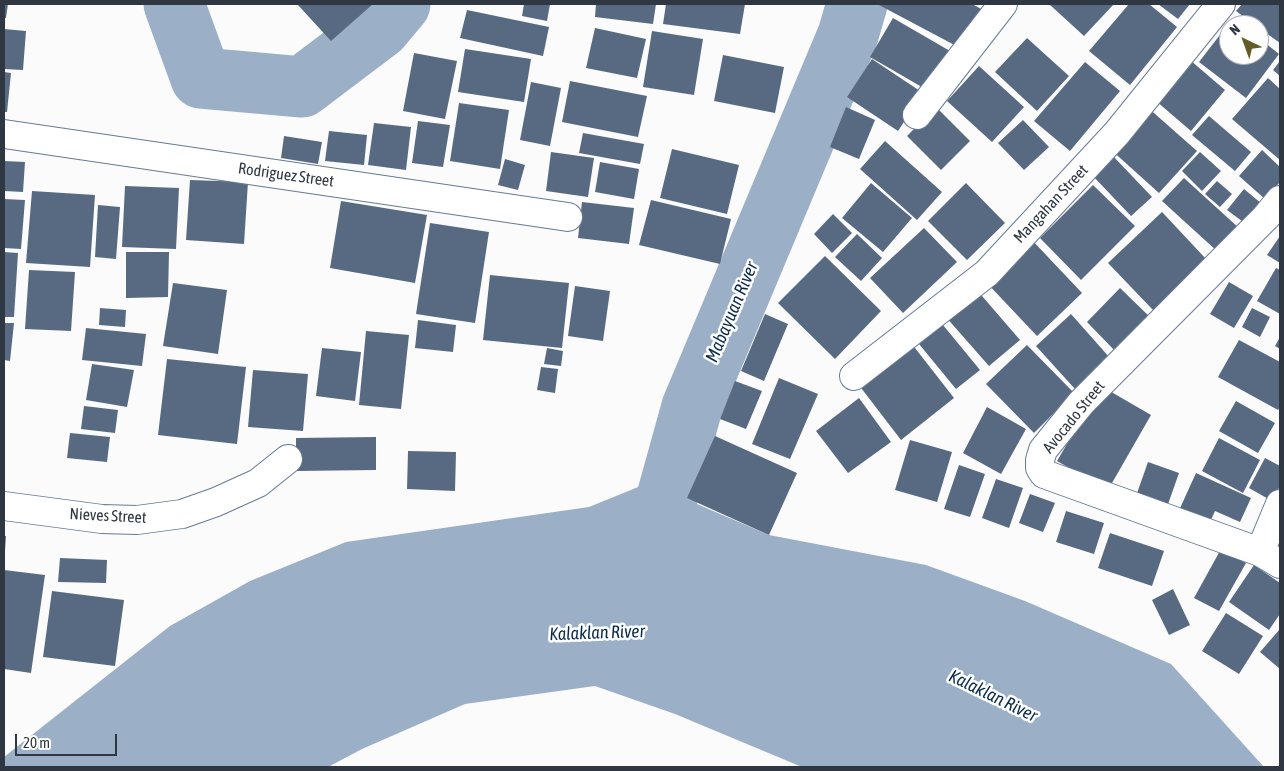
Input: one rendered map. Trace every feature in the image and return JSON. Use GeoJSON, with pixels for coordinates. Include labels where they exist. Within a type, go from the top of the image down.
{"type":"FeatureCollection","features":[{"type":"Feature","properties":{"kind":"street"},"geometry":{"type":"LineString","coordinates":[[917,115],[1003,4]]}},
{"type":"Feature","properties":{"kind":"street","name":"Mangahan Street"},"geometry":{"type":"LineString","coordinates":[[854,376],[987,273],[1117,133],[1221,4]]}},
{"type":"Feature","properties":{"kind":"street","name":"Rodriguez Street"},"geometry":{"type":"LineString","coordinates":[[4,134],[568,217]]}},
{"type":"Feature","properties":{"kind":"street","name":"Avocado Street"},"geometry":{"type":"LineString","coordinates":[[1270,558],[1044,474],[1040,468],[1040,460],[1043,450],[1081,403],[1266,217],[1280,200]]}},
{"type":"Feature","properties":{"kind":"street","name":"Nieves Street"},"geometry":{"type":"LineString","coordinates":[[4,506],[102,519],[137,520],[182,514],[216,502],[258,483],[288,458]]}},
{"type":"Feature","properties":{"kind":"street"},"geometry":{"type":"LineString","coordinates":[[1270,558],[1280,504]]}},
{"type":"Feature","properties":{"kind":"water","name":"Kalaklan River"},"geometry":{"type":"Polygon","coordinates":[[[648,483],[769,535],[926,565],[1025,601],[1171,664],[1264,767],[802,767],[675,714],[595,686],[465,704],[362,749],[328,767],[4,767],[4,757],[170,626],[250,581],[346,542],[589,507],[648,483]]]}},
{"type":"Feature","properties":{"kind":"building"},"geometry":{"type":"Polygon","coordinates":[[[4,4],[8,4],[6,18],[4,18],[4,4]]]}},
{"type":"Feature","properties":{"kind":"building"},"geometry":{"type":"Polygon","coordinates":[[[297,4],[373,4],[331,41],[297,4]]]}},
{"type":"Feature","properties":{"kind":"building"},"geometry":{"type":"Polygon","coordinates":[[[524,4],[550,4],[547,21],[522,16],[524,4]]]}},
{"type":"Feature","properties":{"kind":"building"},"geometry":{"type":"Polygon","coordinates":[[[596,4],[656,4],[653,24],[595,17],[596,4]]]}},
{"type":"Feature","properties":{"kind":"building"},"geometry":{"type":"Polygon","coordinates":[[[666,4],[745,4],[740,34],[663,24],[666,4]]]}},
{"type":"Feature","properties":{"kind":"building"},"geometry":{"type":"Polygon","coordinates":[[[879,4],[972,4],[983,10],[962,49],[879,4]]]}},
{"type":"Feature","properties":{"kind":"building"},"geometry":{"type":"Polygon","coordinates":[[[1049,4],[1114,4],[1084,36],[1049,4]]]}},
{"type":"Feature","properties":{"kind":"building"},"geometry":{"type":"Polygon","coordinates":[[[1129,4],[1149,4],[1177,27],[1130,85],[1089,51],[1129,4]]]}},
{"type":"Feature","properties":{"kind":"building"},"geometry":{"type":"Polygon","coordinates":[[[1158,4],[1190,4],[1178,19],[1158,4]]]}},
{"type":"Feature","properties":{"kind":"building"},"geometry":{"type":"Polygon","coordinates":[[[1242,4],[1280,5],[1280,43],[1269,35],[1269,15],[1241,15],[1236,11],[1242,4]]]}},
{"type":"Feature","properties":{"kind":"building"},"geometry":{"type":"Polygon","coordinates":[[[467,10],[549,27],[543,56],[460,38],[467,10]]]}},
{"type":"Feature","properties":{"kind":"building"},"geometry":{"type":"Polygon","coordinates":[[[893,18],[950,51],[927,90],[870,57],[893,18]]]}},
{"type":"Feature","properties":{"kind":"building"},"geometry":{"type":"Polygon","coordinates":[[[595,28],[646,39],[637,78],[586,68],[595,28]]]}},
{"type":"Feature","properties":{"kind":"building"},"geometry":{"type":"Polygon","coordinates":[[[4,29],[26,31],[23,70],[4,69],[4,29]]]}},
{"type":"Feature","properties":{"kind":"building"},"geometry":{"type":"Polygon","coordinates":[[[652,31],[703,39],[694,95],[643,87],[652,31]]]}},
{"type":"Feature","properties":{"kind":"building"},"geometry":{"type":"Polygon","coordinates":[[[1219,36],[1219,65],[1269,65],[1269,46],[1279,54],[1246,98],[1199,62],[1219,36]]]}},
{"type":"Feature","properties":{"kind":"building"},"geometry":{"type":"Polygon","coordinates":[[[1027,38],[1069,76],[1037,111],[995,72],[1027,38]]]}},
{"type":"Feature","properties":{"kind":"building"},"geometry":{"type":"Polygon","coordinates":[[[465,49],[531,59],[524,102],[458,92],[465,49]]]}},
{"type":"Feature","properties":{"kind":"building"},"geometry":{"type":"Polygon","coordinates":[[[414,53],[457,61],[445,119],[403,111],[414,53]]]}},
{"type":"Feature","properties":{"kind":"building"},"geometry":{"type":"Polygon","coordinates":[[[723,55],[784,67],[775,113],[714,101],[723,55]]]}},
{"type":"Feature","properties":{"kind":"building"},"geometry":{"type":"Polygon","coordinates":[[[872,59],[923,93],[898,131],[847,97],[872,59]]]}},
{"type":"Feature","properties":{"kind":"building"},"geometry":{"type":"Polygon","coordinates":[[[1190,60],[1225,90],[1191,131],[1156,101],[1190,60]]]}},
{"type":"Feature","properties":{"kind":"building"},"geometry":{"type":"Polygon","coordinates":[[[1280,61],[1280,76],[1273,70],[1280,61]]]}},
{"type":"Feature","properties":{"kind":"building"},"geometry":{"type":"Polygon","coordinates":[[[1085,62],[1120,91],[1070,151],[1034,121],[1085,62]]]}},
{"type":"Feature","properties":{"kind":"building"},"geometry":{"type":"Polygon","coordinates":[[[979,66],[1024,107],[992,142],[947,101],[979,66]]]}},
{"type":"Feature","properties":{"kind":"building"},"geometry":{"type":"Polygon","coordinates":[[[4,72],[11,73],[7,112],[4,112],[4,72]]]}},
{"type":"Feature","properties":{"kind":"building"},"geometry":{"type":"Polygon","coordinates":[[[1268,78],[1280,89],[1280,160],[1232,119],[1268,78]]]}},
{"type":"Feature","properties":{"kind":"building"},"geometry":{"type":"Polygon","coordinates":[[[570,81],[647,96],[638,137],[562,122],[570,81]]]}},
{"type":"Feature","properties":{"kind":"building"},"geometry":{"type":"Polygon","coordinates":[[[531,82],[561,88],[550,146],[520,140],[531,82]]]}},
{"type":"Feature","properties":{"kind":"building"},"geometry":{"type":"Polygon","coordinates":[[[459,103],[509,110],[500,169],[450,161],[459,103]]]}},
{"type":"Feature","properties":{"kind":"building"},"geometry":{"type":"Polygon","coordinates":[[[1146,106],[1197,151],[1159,193],[1109,148],[1146,106]]]}},
{"type":"Feature","properties":{"kind":"building"},"geometry":{"type":"Polygon","coordinates":[[[846,107],[875,120],[859,159],[830,147],[846,107]]]}},
{"type":"Feature","properties":{"kind":"building"},"geometry":{"type":"Polygon","coordinates":[[[936,107],[970,141],[941,170],[907,136],[936,107]]]}},
{"type":"Feature","properties":{"kind":"building"},"geometry":{"type":"Polygon","coordinates":[[[1209,116],[1251,152],[1235,171],[1192,135],[1209,116]]]}},
{"type":"Feature","properties":{"kind":"building"},"geometry":{"type":"Polygon","coordinates":[[[1023,120],[1049,147],[1024,170],[998,143],[1023,120]]]}},
{"type":"Feature","properties":{"kind":"building"},"geometry":{"type":"Polygon","coordinates":[[[418,121],[450,125],[443,167],[412,163],[418,121]]]}},
{"type":"Feature","properties":{"kind":"building"},"geometry":{"type":"Polygon","coordinates":[[[374,123],[411,127],[406,170],[368,165],[374,123]]]}},
{"type":"Feature","properties":{"kind":"building"},"geometry":{"type":"Polygon","coordinates":[[[329,131],[367,135],[364,165],[325,161],[329,131]]]}},
{"type":"Feature","properties":{"kind":"building"},"geometry":{"type":"Polygon","coordinates":[[[583,133],[644,144],[640,164],[579,153],[583,133]]]}},
{"type":"Feature","properties":{"kind":"building"},"geometry":{"type":"Polygon","coordinates":[[[284,136],[322,142],[318,164],[281,158],[284,136]]]}},
{"type":"Feature","properties":{"kind":"building"},"geometry":{"type":"Polygon","coordinates":[[[885,141],[942,192],[917,220],[860,169],[885,141]]]}},
{"type":"Feature","properties":{"kind":"building"},"geometry":{"type":"Polygon","coordinates":[[[672,149],[739,165],[727,214],[660,198],[672,149]]]}},
{"type":"Feature","properties":{"kind":"building"},"geometry":{"type":"Polygon","coordinates":[[[1262,150],[1280,167],[1280,182],[1265,199],[1239,176],[1262,150]]]}},
{"type":"Feature","properties":{"kind":"building"},"geometry":{"type":"Polygon","coordinates":[[[551,152],[594,158],[588,197],[546,191],[551,152]]]}},
{"type":"Feature","properties":{"kind":"building"},"geometry":{"type":"Polygon","coordinates":[[[1200,152],[1221,171],[1202,191],[1182,171],[1200,152]]]}},
{"type":"Feature","properties":{"kind":"building"},"geometry":{"type":"Polygon","coordinates":[[[1112,155],[1152,197],[1131,216],[1091,174],[1112,155]]]}},
{"type":"Feature","properties":{"kind":"building"},"geometry":{"type":"Polygon","coordinates":[[[505,159],[525,165],[518,190],[498,185],[505,159]]]}},
{"type":"Feature","properties":{"kind":"building"},"geometry":{"type":"Polygon","coordinates":[[[4,161],[25,162],[23,192],[4,191],[4,161]]]}},
{"type":"Feature","properties":{"kind":"building"},"geometry":{"type":"Polygon","coordinates":[[[600,162],[639,169],[634,199],[595,192],[600,162]]]}},
{"type":"Feature","properties":{"kind":"building"},"geometry":{"type":"Polygon","coordinates":[[[1184,178],[1240,229],[1218,252],[1162,201],[1184,178]]]}},
{"type":"Feature","properties":{"kind":"building"},"geometry":{"type":"Polygon","coordinates":[[[190,180],[248,182],[244,244],[186,240],[190,180]]]}},
{"type":"Feature","properties":{"kind":"building"},"geometry":{"type":"Polygon","coordinates":[[[1217,181],[1232,194],[1220,207],[1205,194],[1217,181]]]}},
{"type":"Feature","properties":{"kind":"building"},"geometry":{"type":"Polygon","coordinates":[[[871,183],[912,218],[883,252],[842,218],[871,183]]]}},
{"type":"Feature","properties":{"kind":"building"},"geometry":{"type":"Polygon","coordinates":[[[966,183],[1005,223],[967,260],[928,221],[966,183]]]}},
{"type":"Feature","properties":{"kind":"building"},"geometry":{"type":"Polygon","coordinates":[[[1093,185],[1135,226],[1081,280],[1040,238],[1093,185]]]}},
{"type":"Feature","properties":{"kind":"building"},"geometry":{"type":"Polygon","coordinates":[[[125,186],[179,188],[176,249],[122,247],[125,186]]]}},
{"type":"Feature","properties":{"kind":"building"},"geometry":{"type":"Polygon","coordinates":[[[1244,189],[1262,204],[1246,224],[1227,210],[1244,189]]]}},
{"type":"Feature","properties":{"kind":"building"},"geometry":{"type":"Polygon","coordinates":[[[32,191],[95,195],[90,267],[26,263],[32,191]]]}},
{"type":"Feature","properties":{"kind":"building"},"geometry":{"type":"Polygon","coordinates":[[[4,199],[25,200],[21,249],[4,248],[4,199]]]}},
{"type":"Feature","properties":{"kind":"building"},"geometry":{"type":"Polygon","coordinates":[[[651,200],[731,219],[720,264],[639,245],[651,200]]]}},
{"type":"Feature","properties":{"kind":"building"},"geometry":{"type":"Polygon","coordinates":[[[341,201],[427,215],[415,283],[330,268],[341,201]]]}},
{"type":"Feature","properties":{"kind":"building"},"geometry":{"type":"Polygon","coordinates":[[[582,202],[634,208],[629,244],[578,238],[582,202]]]}},
{"type":"Feature","properties":{"kind":"building"},"geometry":{"type":"Polygon","coordinates":[[[98,205],[120,207],[116,259],[95,257],[98,205]]]}},
{"type":"Feature","properties":{"kind":"building"},"geometry":{"type":"Polygon","coordinates":[[[1162,212],[1207,260],[1154,311],[1108,263],[1162,212]]]}},
{"type":"Feature","properties":{"kind":"building"},"geometry":{"type":"Polygon","coordinates":[[[833,214],[852,233],[832,253],[814,234],[833,214]]]}},
{"type":"Feature","properties":{"kind":"building"},"geometry":{"type":"Polygon","coordinates":[[[430,223],[489,232],[475,323],[416,314],[430,223]]]}},
{"type":"Feature","properties":{"kind":"building"},"geometry":{"type":"Polygon","coordinates":[[[924,228],[957,262],[903,313],[870,278],[924,228]]]}},
{"type":"Feature","properties":{"kind":"building"},"geometry":{"type":"Polygon","coordinates":[[[857,234],[882,258],[861,281],[835,257],[857,234]]]}},
{"type":"Feature","properties":{"kind":"building"},"geometry":{"type":"Polygon","coordinates":[[[1280,236],[1280,263],[1267,255],[1280,236]]]}},
{"type":"Feature","properties":{"kind":"building"},"geometry":{"type":"Polygon","coordinates":[[[1030,238],[1082,293],[1037,336],[985,281],[1030,238]]]}},
{"type":"Feature","properties":{"kind":"building"},"geometry":{"type":"Polygon","coordinates":[[[4,252],[18,253],[14,317],[4,317],[4,252]]]}},
{"type":"Feature","properties":{"kind":"building"},"geometry":{"type":"Polygon","coordinates":[[[126,252],[169,252],[168,297],[126,298],[126,252]]]}},
{"type":"Feature","properties":{"kind":"building"},"geometry":{"type":"Polygon","coordinates":[[[825,256],[881,311],[835,359],[778,303],[825,256]]]}},
{"type":"Feature","properties":{"kind":"building"},"geometry":{"type":"Polygon","coordinates":[[[1276,268],[1280,270],[1280,314],[1257,301],[1276,268]]]}},
{"type":"Feature","properties":{"kind":"building"},"geometry":{"type":"Polygon","coordinates":[[[29,270],[75,272],[71,331],[25,329],[29,270]]]}},
{"type":"Feature","properties":{"kind":"building"},"geometry":{"type":"Polygon","coordinates":[[[490,275],[569,283],[562,348],[483,340],[490,275]]]}},
{"type":"Feature","properties":{"kind":"building"},"geometry":{"type":"Polygon","coordinates":[[[1229,282],[1253,296],[1234,328],[1210,314],[1229,282]]]}},
{"type":"Feature","properties":{"kind":"building"},"geometry":{"type":"Polygon","coordinates":[[[173,283],[227,290],[218,354],[163,346],[173,283]]]}},
{"type":"Feature","properties":{"kind":"building"},"geometry":{"type":"Polygon","coordinates":[[[575,286],[610,291],[603,341],[568,336],[575,286]]]}},
{"type":"Feature","properties":{"kind":"building"},"geometry":{"type":"Polygon","coordinates":[[[1120,288],[1152,319],[1117,353],[1087,322],[1120,288]]]}},
{"type":"Feature","properties":{"kind":"building"},"geometry":{"type":"Polygon","coordinates":[[[976,289],[1020,340],[989,366],[945,316],[976,289]]]}},
{"type":"Feature","properties":{"kind":"building"},"geometry":{"type":"Polygon","coordinates":[[[100,308],[126,310],[125,327],[99,325],[100,308]]]}},
{"type":"Feature","properties":{"kind":"building"},"geometry":{"type":"Polygon","coordinates":[[[1252,308],[1270,317],[1260,337],[1242,327],[1252,308]]]}},
{"type":"Feature","properties":{"kind":"building"},"geometry":{"type":"Polygon","coordinates":[[[765,314],[788,324],[764,381],[741,371],[765,314]]]}},
{"type":"Feature","properties":{"kind":"building"},"geometry":{"type":"Polygon","coordinates":[[[1071,314],[1110,358],[1075,389],[1036,346],[1071,314]]]}},
{"type":"Feature","properties":{"kind":"building"},"geometry":{"type":"Polygon","coordinates":[[[418,320],[456,325],[453,352],[415,348],[418,320]]]}},
{"type":"Feature","properties":{"kind":"building"},"geometry":{"type":"Polygon","coordinates":[[[4,323],[14,323],[10,361],[4,360],[4,323]]]}},
{"type":"Feature","properties":{"kind":"building"},"geometry":{"type":"Polygon","coordinates":[[[943,325],[980,370],[956,389],[919,344],[943,325]]]}},
{"type":"Feature","properties":{"kind":"building"},"geometry":{"type":"Polygon","coordinates":[[[86,328],[146,334],[142,366],[82,360],[86,328]]]}},
{"type":"Feature","properties":{"kind":"building"},"geometry":{"type":"Polygon","coordinates":[[[366,331],[409,335],[401,409],[359,405],[366,331]]]}},
{"type":"Feature","properties":{"kind":"building"},"geometry":{"type":"Polygon","coordinates":[[[1280,337],[1280,349],[1275,346],[1280,337]]]}},
{"type":"Feature","properties":{"kind":"building"},"geometry":{"type":"Polygon","coordinates":[[[908,339],[954,398],[901,440],[855,380],[908,339]]]}},
{"type":"Feature","properties":{"kind":"building"},"geometry":{"type":"Polygon","coordinates":[[[1239,340],[1280,362],[1280,407],[1278,410],[1218,377],[1239,340]]]}},
{"type":"Feature","properties":{"kind":"building"},"geometry":{"type":"Polygon","coordinates":[[[1027,345],[1074,393],[1034,433],[986,384],[1027,345]]]}},
{"type":"Feature","properties":{"kind":"building"},"geometry":{"type":"Polygon","coordinates":[[[322,348],[361,352],[355,401],[316,396],[322,348]]]}},
{"type":"Feature","properties":{"kind":"building"},"geometry":{"type":"Polygon","coordinates":[[[547,348],[563,351],[561,366],[544,364],[547,348]]]}},
{"type":"Feature","properties":{"kind":"building"},"geometry":{"type":"Polygon","coordinates":[[[167,359],[246,367],[237,444],[158,435],[167,359]]]}},
{"type":"Feature","properties":{"kind":"building"},"geometry":{"type":"Polygon","coordinates":[[[92,364],[134,370],[127,407],[86,400],[92,364]]]}},
{"type":"Feature","properties":{"kind":"building"},"geometry":{"type":"Polygon","coordinates":[[[541,367],[558,369],[555,393],[537,390],[541,367]]]}},
{"type":"Feature","properties":{"kind":"building"},"geometry":{"type":"Polygon","coordinates":[[[253,370],[308,374],[303,431],[248,427],[253,370]]]}},
{"type":"Feature","properties":{"kind":"building"},"geometry":{"type":"Polygon","coordinates":[[[779,378],[818,394],[790,459],[752,444],[779,378]]]}},
{"type":"Feature","properties":{"kind":"building"},"geometry":{"type":"Polygon","coordinates":[[[735,381],[762,391],[746,429],[720,419],[735,381]]]}},
{"type":"Feature","properties":{"kind":"building"},"geometry":{"type":"Polygon","coordinates":[[[1101,386],[1151,415],[1108,490],[1057,461],[1101,386]]]}},
{"type":"Feature","properties":{"kind":"building"},"geometry":{"type":"Polygon","coordinates":[[[859,398],[891,442],[848,473],[816,431],[859,398]]]}},
{"type":"Feature","properties":{"kind":"building"},"geometry":{"type":"Polygon","coordinates":[[[1236,401],[1275,423],[1258,453],[1219,431],[1236,401]]]}},
{"type":"Feature","properties":{"kind":"building"},"geometry":{"type":"Polygon","coordinates":[[[84,406],[118,410],[115,433],[81,429],[84,406]]]}},
{"type":"Feature","properties":{"kind":"building"},"geometry":{"type":"Polygon","coordinates":[[[987,407],[1026,429],[1001,474],[963,453],[987,407]]]}},
{"type":"Feature","properties":{"kind":"building"},"geometry":{"type":"Polygon","coordinates":[[[70,433],[110,437],[107,462],[67,458],[70,433]]]}},
{"type":"Feature","properties":{"kind":"building"},"geometry":{"type":"Polygon","coordinates":[[[715,436],[797,473],[769,535],[687,498],[715,436]]]}},
{"type":"Feature","properties":{"kind":"building"},"geometry":{"type":"Polygon","coordinates":[[[376,437],[376,470],[296,471],[296,438],[376,437]]]}},
{"type":"Feature","properties":{"kind":"building"},"geometry":{"type":"Polygon","coordinates":[[[1219,438],[1260,460],[1243,493],[1202,471],[1219,438]]]}},
{"type":"Feature","properties":{"kind":"building"},"geometry":{"type":"Polygon","coordinates":[[[910,440],[952,452],[937,502],[895,490],[910,440]]]}},
{"type":"Feature","properties":{"kind":"building"},"geometry":{"type":"Polygon","coordinates":[[[408,451],[456,452],[455,491],[407,489],[408,451]]]}},
{"type":"Feature","properties":{"kind":"building"},"geometry":{"type":"Polygon","coordinates":[[[1265,458],[1280,466],[1280,486],[1272,501],[1249,488],[1265,458]]]}},
{"type":"Feature","properties":{"kind":"building"},"geometry":{"type":"Polygon","coordinates":[[[1148,462],[1179,473],[1167,507],[1136,496],[1148,462]]]}},
{"type":"Feature","properties":{"kind":"building"},"geometry":{"type":"Polygon","coordinates":[[[959,465],[985,474],[970,517],[944,509],[959,465]]]}},
{"type":"Feature","properties":{"kind":"building"},"geometry":{"type":"Polygon","coordinates":[[[1196,473],[1251,498],[1240,522],[1215,511],[1206,531],[1176,517],[1196,473]]]}},
{"type":"Feature","properties":{"kind":"building"},"geometry":{"type":"Polygon","coordinates":[[[996,479],[1023,488],[1009,528],[982,518],[996,479]]]}},
{"type":"Feature","properties":{"kind":"building"},"geometry":{"type":"Polygon","coordinates":[[[1030,494],[1055,503],[1043,532],[1019,523],[1030,494]]]}},
{"type":"Feature","properties":{"kind":"building"},"geometry":{"type":"Polygon","coordinates":[[[1066,511],[1104,523],[1094,554],[1056,542],[1066,511]]]}},
{"type":"Feature","properties":{"kind":"building"},"geometry":{"type":"Polygon","coordinates":[[[1110,533],[1164,551],[1152,586],[1098,568],[1110,533]]]}},
{"type":"Feature","properties":{"kind":"building"},"geometry":{"type":"Polygon","coordinates":[[[4,536],[6,536],[5,551],[4,551],[4,536]]]}},
{"type":"Feature","properties":{"kind":"building"},"geometry":{"type":"Polygon","coordinates":[[[1221,549],[1246,563],[1219,611],[1194,598],[1221,549]]]}},
{"type":"Feature","properties":{"kind":"building"},"geometry":{"type":"Polygon","coordinates":[[[60,558],[107,560],[106,583],[58,582],[60,558]]]}},
{"type":"Feature","properties":{"kind":"building"},"geometry":{"type":"Polygon","coordinates":[[[1254,565],[1280,583],[1280,614],[1269,630],[1229,602],[1254,565]]]}},
{"type":"Feature","properties":{"kind":"building"},"geometry":{"type":"Polygon","coordinates":[[[4,570],[45,575],[31,673],[4,669],[4,570]]]}},
{"type":"Feature","properties":{"kind":"building"},"geometry":{"type":"Polygon","coordinates":[[[1173,589],[1190,625],[1169,635],[1152,600],[1173,589]]]}},
{"type":"Feature","properties":{"kind":"building"},"geometry":{"type":"Polygon","coordinates":[[[52,591],[124,600],[115,666],[43,657],[52,591]]]}},
{"type":"Feature","properties":{"kind":"building"},"geometry":{"type":"Polygon","coordinates":[[[1226,613],[1263,636],[1239,674],[1202,651],[1226,613]]]}},
{"type":"Feature","properties":{"kind":"building"},"geometry":{"type":"Polygon","coordinates":[[[1280,629],[1280,669],[1260,652],[1280,629]]]}},
{"type":"Feature","properties":{"kind":"waterway","name":"Mabayuan River"},"geometry":{"type":"LineString","coordinates":[[174,4],[201,78],[302,87],[380,28],[400,4]]}},
{"type":"Feature","properties":{"kind":"waterway","name":"Mabayuan River"},"geometry":{"type":"LineString","coordinates":[[646,573],[692,407],[848,35],[857,4]]}}]}
